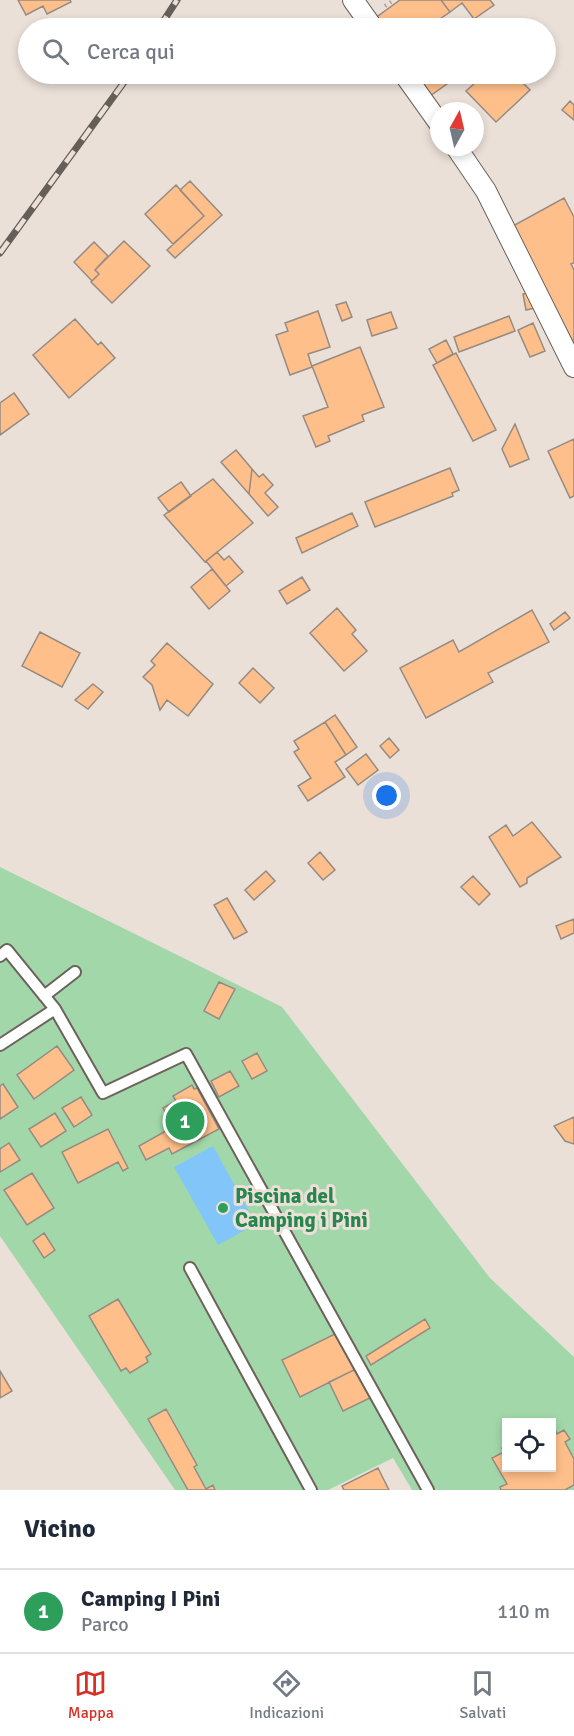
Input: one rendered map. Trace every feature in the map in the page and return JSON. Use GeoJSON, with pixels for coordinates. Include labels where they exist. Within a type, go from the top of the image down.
{"type":"FeatureCollection","features":[{"type":"Feature","properties":{"kind":"street"},"geometry":{"type":"LineString","coordinates":[[353,0],[366,18]]}},
{"type":"Feature","properties":{"kind":"street"},"geometry":{"type":"LineString","coordinates":[[411,84],[430,110]]}},
{"type":"Feature","properties":{"kind":"street"},"geometry":{"type":"LineString","coordinates":[[462,156],[486,191],[574,367]]}},
{"type":"Feature","properties":{"kind":"lane"},"geometry":{"type":"LineString","coordinates":[[0,956],[8,950],[55,1009],[103,1093],[186,1054],[428,1490]]}},
{"type":"Feature","properties":{"kind":"lane"},"geometry":{"type":"LineString","coordinates":[[44,996],[75,972]]}},
{"type":"Feature","properties":{"kind":"lane"},"geometry":{"type":"LineString","coordinates":[[0,1045],[55,1009]]}},
{"type":"Feature","properties":{"kind":"lane"},"geometry":{"type":"LineString","coordinates":[[190,1268],[311,1490]]}},
{"type":"Feature","properties":{"kind":"path"},"geometry":{"type":"LineString","coordinates":[[385,6],[394,0]]}},
{"type":"Feature","properties":{"kind":"green space"},"geometry":{"type":"Polygon","coordinates":[[[0,867],[282,1007],[490,1278],[574,1357],[574,1490],[412,1490],[393,1458],[328,1490],[175,1490],[0,1236],[0,867]]]}},
{"type":"Feature","properties":{"kind":"water"},"geometry":{"type":"Polygon","coordinates":[[[213,1146],[256,1224],[218,1245],[174,1167],[213,1146]]]}},
{"type":"Feature","properties":{"kind":"building"},"geometry":{"type":"Polygon","coordinates":[[[18,0],[70,0],[71,2],[47,14],[43,6],[26,15],[18,0]]]}},
{"type":"Feature","properties":{"kind":"building"},"geometry":{"type":"Polygon","coordinates":[[[400,0],[441,0],[450,12],[441,18],[375,18],[400,0]]]}},
{"type":"Feature","properties":{"kind":"building"},"geometry":{"type":"Polygon","coordinates":[[[441,0],[490,0],[494,5],[475,18],[462,3],[450,12],[441,0]]]}},
{"type":"Feature","properties":{"kind":"building"},"geometry":{"type":"Polygon","coordinates":[[[421,84],[447,84],[430,96],[421,84]]]}},
{"type":"Feature","properties":{"kind":"building"},"geometry":{"type":"Polygon","coordinates":[[[474,84],[524,84],[530,90],[496,122],[484,110],[484,102],[477,102],[466,91],[474,84]]]}},
{"type":"Feature","properties":{"kind":"building"},"geometry":{"type":"Polygon","coordinates":[[[570,101],[574,105],[574,120],[562,110],[570,101]]]}},
{"type":"Feature","properties":{"kind":"building"},"geometry":{"type":"Polygon","coordinates":[[[190,181],[222,215],[175,258],[167,250],[204,216],[180,190],[190,181]]]}},
{"type":"Feature","properties":{"kind":"building"},"geometry":{"type":"Polygon","coordinates":[[[176,185],[204,216],[173,244],[145,214],[176,185]]]}},
{"type":"Feature","properties":{"kind":"building"},"geometry":{"type":"Polygon","coordinates":[[[564,198],[574,217],[574,263],[571,264],[574,270],[574,344],[511,227],[564,198]]]}},
{"type":"Feature","properties":{"kind":"building"},"geometry":{"type":"Polygon","coordinates":[[[124,241],[150,266],[112,303],[91,282],[99,274],[95,270],[124,241]]]}},
{"type":"Feature","properties":{"kind":"building"},"geometry":{"type":"Polygon","coordinates":[[[94,242],[108,256],[95,270],[99,274],[92,281],[74,262],[94,242]]]}},
{"type":"Feature","properties":{"kind":"building"},"geometry":{"type":"Polygon","coordinates":[[[532,292],[535,308],[526,310],[523,294],[532,292]]]}},
{"type":"Feature","properties":{"kind":"building"},"geometry":{"type":"Polygon","coordinates":[[[346,302],[352,317],[342,321],[336,305],[346,302]]]}},
{"type":"Feature","properties":{"kind":"building"},"geometry":{"type":"Polygon","coordinates":[[[318,311],[330,347],[308,354],[312,367],[290,375],[276,335],[288,331],[285,323],[318,311]]]}},
{"type":"Feature","properties":{"kind":"building"},"geometry":{"type":"Polygon","coordinates":[[[391,312],[397,328],[372,336],[367,320],[391,312]]]}},
{"type":"Feature","properties":{"kind":"building"},"geometry":{"type":"Polygon","coordinates":[[[509,316],[515,331],[459,352],[454,337],[509,316]]]}},
{"type":"Feature","properties":{"kind":"building"},"geometry":{"type":"Polygon","coordinates":[[[75,319],[98,345],[101,342],[115,358],[69,398],[33,355],[75,319]]]}},
{"type":"Feature","properties":{"kind":"building"},"geometry":{"type":"Polygon","coordinates":[[[533,323],[545,351],[530,357],[518,330],[533,323]]]}},
{"type":"Feature","properties":{"kind":"building"},"geometry":{"type":"Polygon","coordinates":[[[446,340],[453,354],[437,363],[429,349],[446,340]]]}},
{"type":"Feature","properties":{"kind":"building"},"geometry":{"type":"Polygon","coordinates":[[[360,347],[384,407],[362,415],[364,421],[328,436],[330,441],[316,447],[303,416],[328,407],[312,366],[360,347]]]}},
{"type":"Feature","properties":{"kind":"building"},"geometry":{"type":"Polygon","coordinates":[[[456,353],[496,430],[473,441],[433,365],[456,353]]]}},
{"type":"Feature","properties":{"kind":"building"},"geometry":{"type":"Polygon","coordinates":[[[14,393],[29,414],[0,435],[0,403],[14,393]]]}},
{"type":"Feature","properties":{"kind":"building"},"geometry":{"type":"Polygon","coordinates":[[[515,424],[529,459],[510,467],[502,449],[515,424]]]}},
{"type":"Feature","properties":{"kind":"building"},"geometry":{"type":"Polygon","coordinates":[[[574,439],[574,496],[570,498],[548,451],[574,439]]]}},
{"type":"Feature","properties":{"kind":"building"},"geometry":{"type":"Polygon","coordinates":[[[236,450],[252,469],[249,494],[221,462],[236,450]]]}},
{"type":"Feature","properties":{"kind":"building"},"geometry":{"type":"Polygon","coordinates":[[[450,468],[459,490],[452,493],[453,496],[375,527],[365,502],[450,468]]]}},
{"type":"Feature","properties":{"kind":"building"},"geometry":{"type":"Polygon","coordinates":[[[252,469],[259,477],[263,474],[273,485],[265,493],[278,507],[268,516],[249,494],[252,469]]]}},
{"type":"Feature","properties":{"kind":"building"},"geometry":{"type":"Polygon","coordinates":[[[213,479],[253,523],[205,562],[164,515],[213,479]]]}},
{"type":"Feature","properties":{"kind":"building"},"geometry":{"type":"Polygon","coordinates":[[[181,482],[191,496],[169,512],[158,498],[181,482]]]}},
{"type":"Feature","properties":{"kind":"building"},"geometry":{"type":"Polygon","coordinates":[[[352,513],[358,526],[302,553],[296,538],[352,513]]]}},
{"type":"Feature","properties":{"kind":"building"},"geometry":{"type":"Polygon","coordinates":[[[217,552],[224,560],[229,556],[243,572],[226,586],[206,561],[217,552]]]}},
{"type":"Feature","properties":{"kind":"building"},"geometry":{"type":"Polygon","coordinates":[[[212,569],[230,591],[209,609],[191,587],[212,569]]]}},
{"type":"Feature","properties":{"kind":"building"},"geometry":{"type":"Polygon","coordinates":[[[302,577],[310,590],[287,604],[279,591],[302,577]]]}},
{"type":"Feature","properties":{"kind":"building"},"geometry":{"type":"Polygon","coordinates":[[[337,608],[356,630],[352,634],[367,651],[344,671],[310,633],[337,608]]]}},
{"type":"Feature","properties":{"kind":"building"},"geometry":{"type":"Polygon","coordinates":[[[532,610],[549,642],[488,673],[493,682],[426,718],[400,668],[453,640],[459,652],[532,610]]]}},
{"type":"Feature","properties":{"kind":"building"},"geometry":{"type":"Polygon","coordinates":[[[565,612],[570,618],[554,630],[550,624],[565,612]]]}},
{"type":"Feature","properties":{"kind":"building"},"geometry":{"type":"Polygon","coordinates":[[[40,632],[80,653],[62,687],[22,666],[40,632]]]}},
{"type":"Feature","properties":{"kind":"building"},"geometry":{"type":"Polygon","coordinates":[[[167,643],[213,684],[188,716],[167,700],[160,710],[152,685],[143,677],[155,665],[151,661],[167,643]]]}},
{"type":"Feature","properties":{"kind":"building"},"geometry":{"type":"Polygon","coordinates":[[[253,668],[274,688],[260,703],[239,683],[253,668]]]}},
{"type":"Feature","properties":{"kind":"building"},"geometry":{"type":"Polygon","coordinates":[[[93,684],[103,692],[88,709],[75,700],[93,684]]]}},
{"type":"Feature","properties":{"kind":"building"},"geometry":{"type":"Polygon","coordinates":[[[335,715],[357,747],[346,755],[325,722],[335,715]]]}},
{"type":"Feature","properties":{"kind":"building"},"geometry":{"type":"Polygon","coordinates":[[[325,722],[346,755],[335,762],[345,777],[308,801],[298,786],[311,778],[294,752],[299,749],[294,741],[325,722]]]}},
{"type":"Feature","properties":{"kind":"building"},"geometry":{"type":"Polygon","coordinates":[[[389,738],[399,750],[390,758],[380,746],[389,738]]]}},
{"type":"Feature","properties":{"kind":"building"},"geometry":{"type":"Polygon","coordinates":[[[366,754],[378,770],[358,785],[346,769],[366,754]]]}},
{"type":"Feature","properties":{"kind":"building"},"geometry":{"type":"Polygon","coordinates":[[[532,822],[561,857],[527,878],[527,883],[520,887],[489,837],[506,825],[513,836],[532,822]]]}},
{"type":"Feature","properties":{"kind":"building"},"geometry":{"type":"Polygon","coordinates":[[[320,852],[335,870],[323,880],[308,863],[320,852]]]}},
{"type":"Feature","properties":{"kind":"building"},"geometry":{"type":"Polygon","coordinates":[[[266,871],[275,881],[254,900],[245,890],[266,871]]]}},
{"type":"Feature","properties":{"kind":"building"},"geometry":{"type":"Polygon","coordinates":[[[473,876],[490,894],[479,905],[461,887],[473,876]]]}},
{"type":"Feature","properties":{"kind":"building"},"geometry":{"type":"Polygon","coordinates":[[[227,898],[247,932],[234,939],[214,905],[227,898]]]}},
{"type":"Feature","properties":{"kind":"building"},"geometry":{"type":"Polygon","coordinates":[[[574,919],[574,933],[561,939],[556,926],[574,919]]]}},
{"type":"Feature","properties":{"kind":"building"},"geometry":{"type":"Polygon","coordinates":[[[219,982],[235,989],[219,1019],[204,1011],[219,982]]]}},
{"type":"Feature","properties":{"kind":"building"},"geometry":{"type":"Polygon","coordinates":[[[57,1046],[74,1070],[34,1099],[17,1075],[57,1046]]]}},
{"type":"Feature","properties":{"kind":"building"},"geometry":{"type":"Polygon","coordinates":[[[257,1053],[267,1071],[252,1079],[242,1061],[257,1053]]]}},
{"type":"Feature","properties":{"kind":"building"},"geometry":{"type":"Polygon","coordinates":[[[230,1071],[239,1086],[219,1097],[211,1081],[230,1071]]]}},
{"type":"Feature","properties":{"kind":"building"},"geometry":{"type":"Polygon","coordinates":[[[3,1084],[18,1107],[0,1119],[0,1086],[3,1084]]]}},
{"type":"Feature","properties":{"kind":"building"},"geometry":{"type":"Polygon","coordinates":[[[192,1085],[194,1089],[197,1088],[219,1129],[172,1154],[169,1148],[146,1160],[139,1146],[173,1127],[163,1108],[176,1101],[173,1096],[192,1085]]]}},
{"type":"Feature","properties":{"kind":"building"},"geometry":{"type":"Polygon","coordinates":[[[81,1097],[92,1115],[74,1127],[62,1108],[81,1097]]]}},
{"type":"Feature","properties":{"kind":"building"},"geometry":{"type":"Polygon","coordinates":[[[55,1113],[66,1131],[41,1147],[29,1129],[55,1113]]]}},
{"type":"Feature","properties":{"kind":"building"},"geometry":{"type":"Polygon","coordinates":[[[574,1117],[574,1144],[565,1141],[554,1126],[574,1117]]]}},
{"type":"Feature","properties":{"kind":"building"},"geometry":{"type":"Polygon","coordinates":[[[108,1129],[128,1168],[123,1171],[118,1162],[78,1183],[62,1152],[108,1129]]]}},
{"type":"Feature","properties":{"kind":"building"},"geometry":{"type":"Polygon","coordinates":[[[9,1143],[20,1160],[0,1172],[0,1149],[9,1143]]]}},
{"type":"Feature","properties":{"kind":"building"},"geometry":{"type":"Polygon","coordinates":[[[32,1173],[54,1208],[27,1225],[4,1190],[32,1173]]]}},
{"type":"Feature","properties":{"kind":"building"},"geometry":{"type":"Polygon","coordinates":[[[44,1233],[55,1250],[44,1258],[33,1241],[44,1233]]]}},
{"type":"Feature","properties":{"kind":"building"},"geometry":{"type":"Polygon","coordinates":[[[118,1299],[151,1354],[146,1357],[148,1362],[130,1373],[126,1368],[121,1371],[89,1316],[118,1299]]]}},
{"type":"Feature","properties":{"kind":"building"},"geometry":{"type":"Polygon","coordinates":[[[425,1319],[430,1328],[371,1365],[366,1356],[425,1319]]]}},
{"type":"Feature","properties":{"kind":"building"},"geometry":{"type":"Polygon","coordinates":[[[337,1333],[356,1369],[300,1397],[282,1360],[337,1333]]]}},
{"type":"Feature","properties":{"kind":"building"},"geometry":{"type":"Polygon","coordinates":[[[356,1369],[372,1397],[343,1411],[329,1382],[356,1369]]]}},
{"type":"Feature","properties":{"kind":"building"},"geometry":{"type":"Polygon","coordinates":[[[0,1371],[12,1391],[0,1398],[0,1371]]]}},
{"type":"Feature","properties":{"kind":"building"},"geometry":{"type":"Polygon","coordinates":[[[166,1409],[197,1465],[194,1467],[206,1489],[213,1485],[215,1490],[188,1490],[148,1419],[166,1409]]]}},
{"type":"Feature","properties":{"kind":"building"},"geometry":{"type":"Polygon","coordinates":[[[564,1430],[570,1439],[565,1442],[574,1459],[574,1485],[565,1490],[501,1490],[500,1487],[507,1484],[492,1458],[502,1453],[502,1472],[556,1472],[556,1432],[557,1434],[564,1430]]]}},
{"type":"Feature","properties":{"kind":"building"},"geometry":{"type":"Polygon","coordinates":[[[378,1468],[389,1490],[344,1490],[342,1486],[378,1468]]]}},
{"type":"Feature","properties":{"kind":"railway"},"geometry":{"type":"LineString","coordinates":[[165,18],[177,0]]}},
{"type":"Feature","properties":{"kind":"railway"},"geometry":{"type":"LineString","coordinates":[[0,253],[123,84]]}},
{"type":"Feature","properties":{"kind":"place","name":"Camping I Pini"},"geometry":{"type":"Point","coordinates":[185,1121]}},
{"type":"Feature","properties":{"kind":"place","name":"Piscina del Camping i Pini"},"geometry":{"type":"Point","coordinates":[223,1208]}}]}
